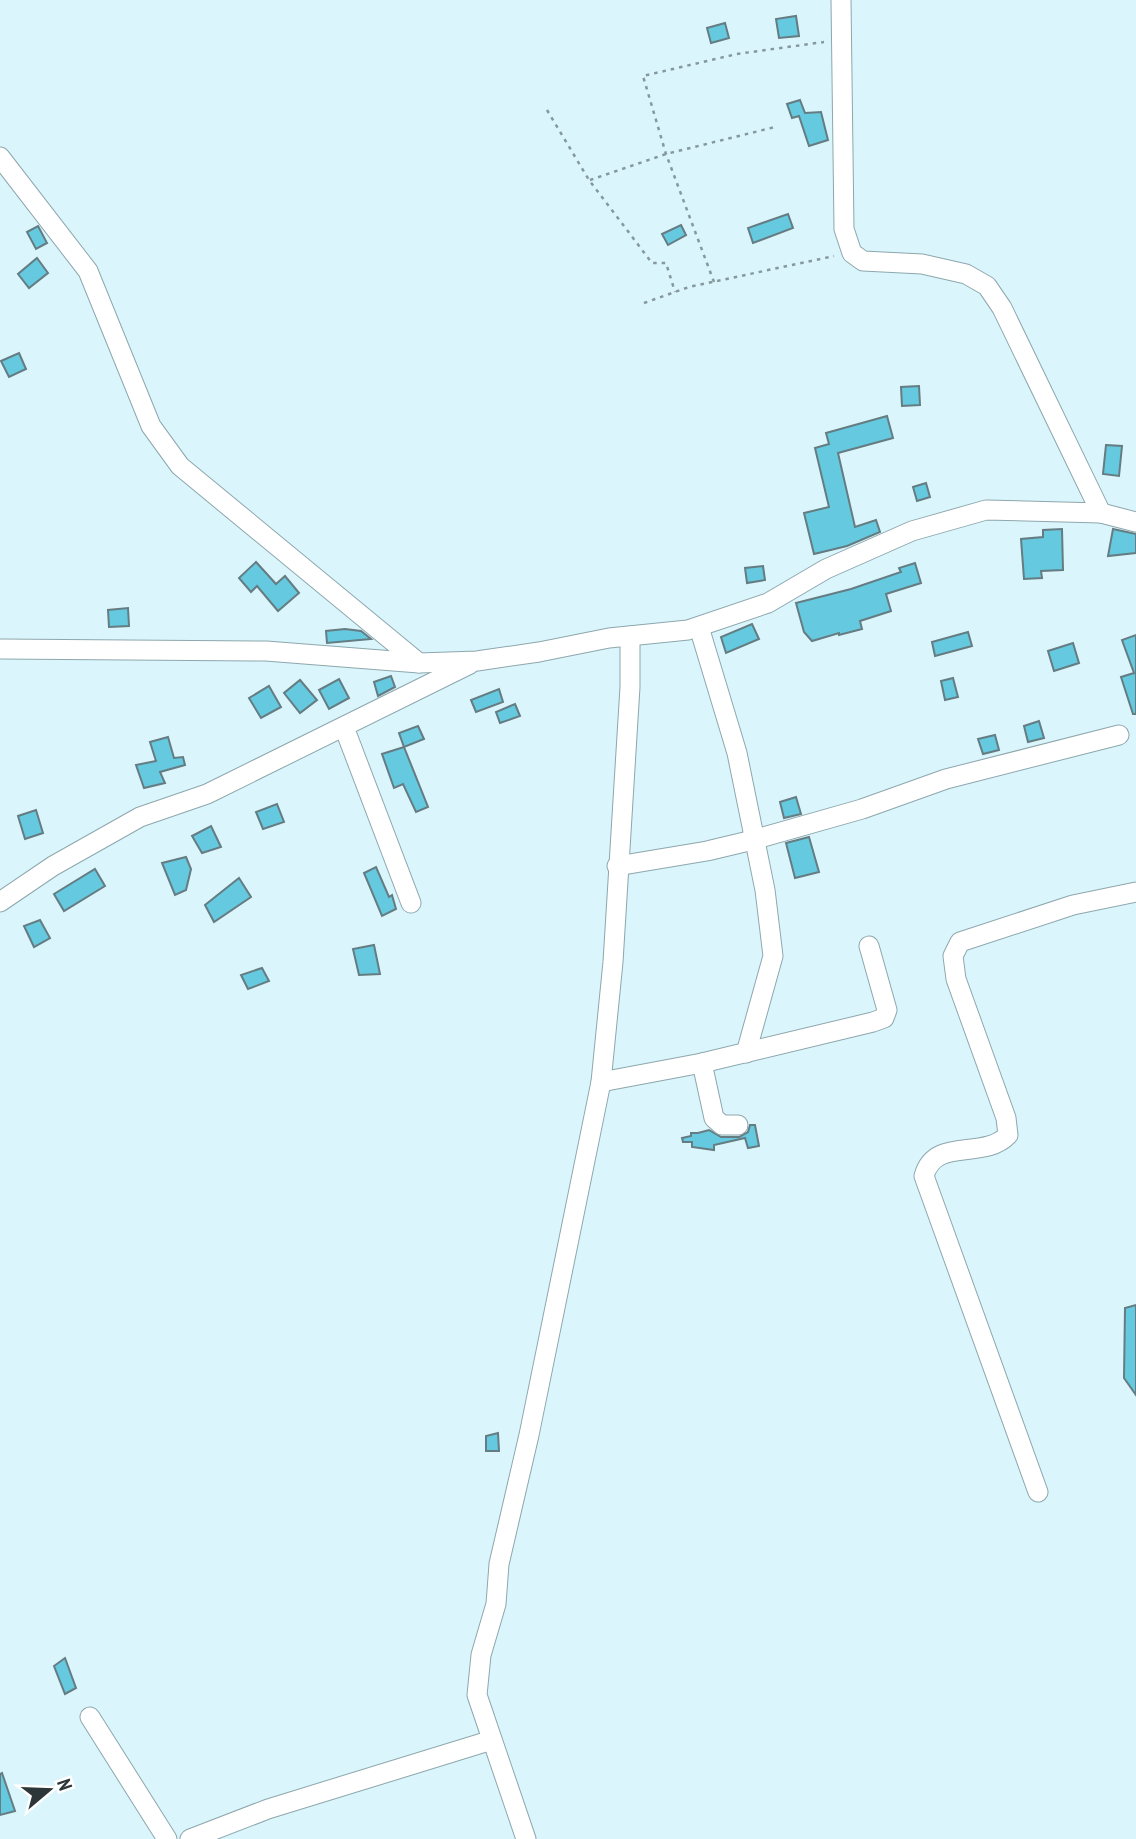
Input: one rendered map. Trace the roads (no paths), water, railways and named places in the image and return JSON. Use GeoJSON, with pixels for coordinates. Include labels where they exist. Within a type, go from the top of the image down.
{"type":"FeatureCollection","features":[{"type":"Feature","properties":{"kind":"street"},"geometry":{"type":"LineString","coordinates":[[841,0],[844,229],[852,253],[863,261],[922,264],[966,274],[987,286],[1002,308],[1101,513]]}},
{"type":"Feature","properties":{"kind":"street"},"geometry":{"type":"LineString","coordinates":[[0,157],[88,271],[151,426],[180,466],[419,663]]}},
{"type":"Feature","properties":{"kind":"street"},"geometry":{"type":"LineString","coordinates":[[0,649],[266,651],[419,663],[477,661],[699,627],[768,603],[826,569],[912,531],[986,510],[1101,513],[1136,522]]}},
{"type":"Feature","properties":{"kind":"street"},"geometry":{"type":"LineString","coordinates":[[699,627],[737,754],[765,890],[774,956],[746,1053]]}},
{"type":"Feature","properties":{"kind":"street"},"geometry":{"type":"LineString","coordinates":[[526,1839],[477,1695],[481,1655],[496,1604],[499,1564],[529,1436],[601,1082],[613,961],[630,687],[630,636]]}},
{"type":"Feature","properties":{"kind":"street"},"geometry":{"type":"LineString","coordinates":[[0,902],[53,866],[140,817],[207,794],[477,661]]}},
{"type":"Feature","properties":{"kind":"street"},"geometry":{"type":"LineString","coordinates":[[344,727],[411,903]]}},
{"type":"Feature","properties":{"kind":"street"},"geometry":{"type":"LineString","coordinates":[[617,866],[707,851],[753,840],[862,809],[946,779],[1119,735]]}},
{"type":"Feature","properties":{"kind":"street"},"geometry":{"type":"LineString","coordinates":[[1038,1492],[924,1175],[927,1163],[937,1155],[999,1144],[1008,1135],[1006,1118],[956,979],[953,956],[960,942],[1073,905],[1136,892]]}},
{"type":"Feature","properties":{"kind":"street"},"geometry":{"type":"LineString","coordinates":[[601,1082],[702,1063],[884,1018],[887,1010],[869,946]]}},
{"type":"Feature","properties":{"kind":"street"},"geometry":{"type":"LineString","coordinates":[[702,1063],[714,1118],[722,1125],[738,1125]]}},
{"type":"Feature","properties":{"kind":"street"},"geometry":{"type":"LineString","coordinates":[[90,1717],[167,1839]]}},
{"type":"Feature","properties":{"kind":"street"},"geometry":{"type":"LineString","coordinates":[[190,1839],[268,1809],[492,1740]]}}]}
